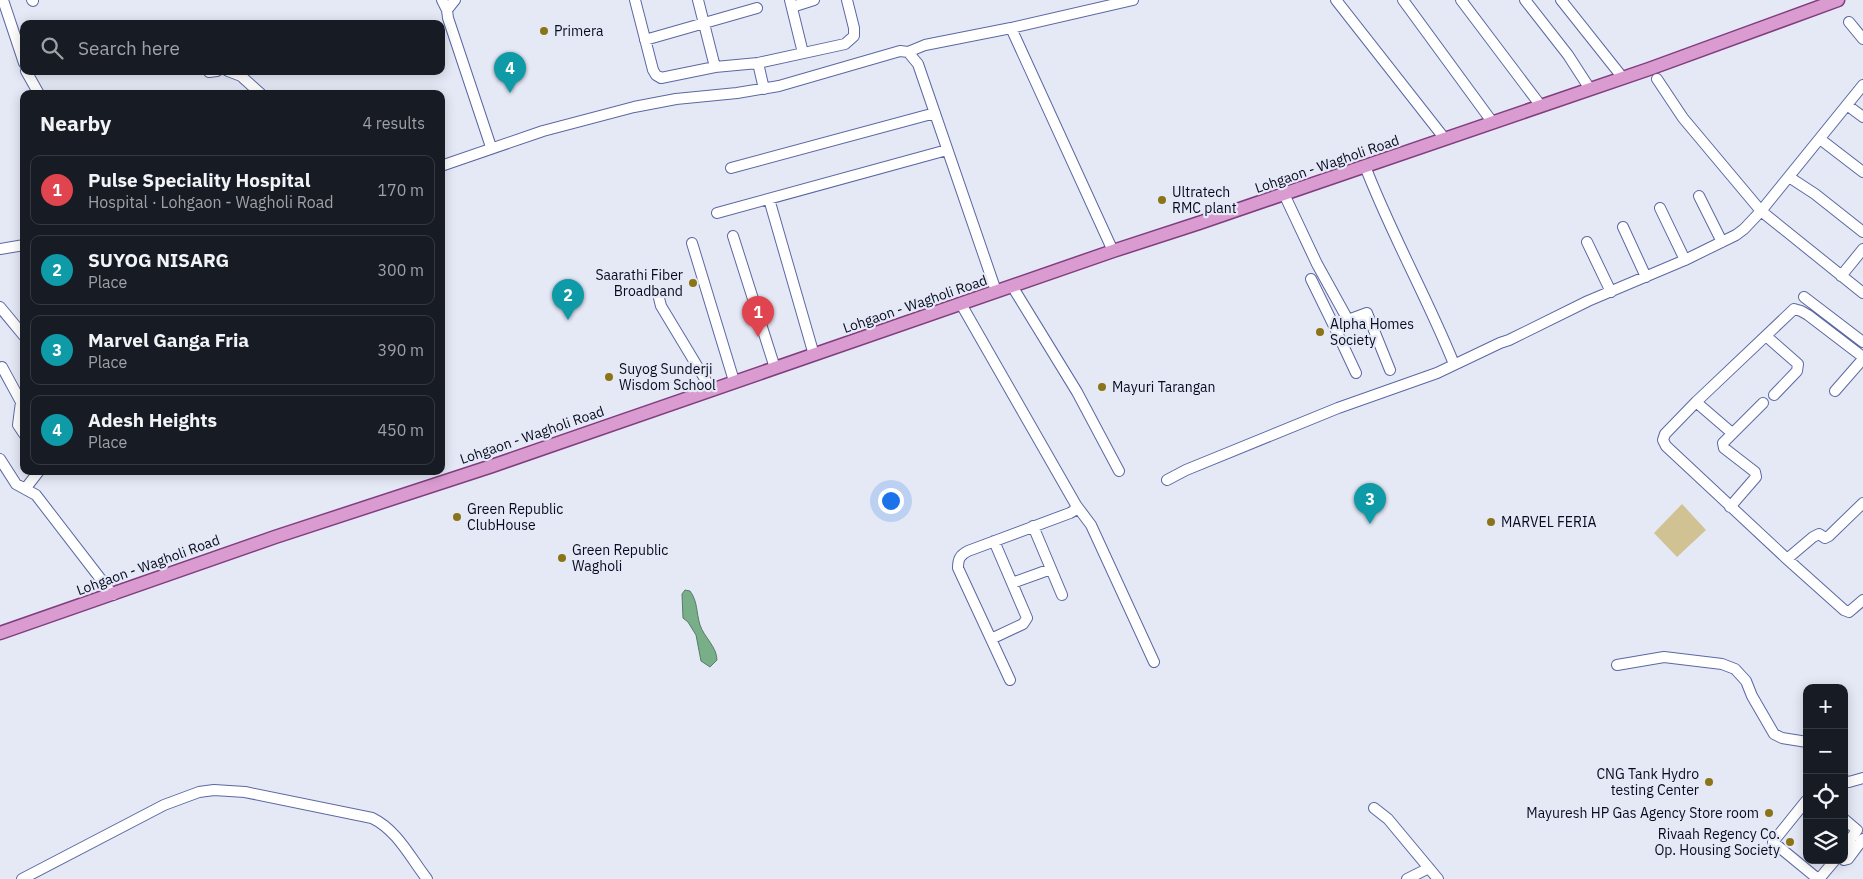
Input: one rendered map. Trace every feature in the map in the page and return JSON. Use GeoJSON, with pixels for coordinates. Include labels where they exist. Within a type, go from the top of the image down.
{"type":"FeatureCollection","features":[{"type":"Feature","properties":{"kind":"main road","name":"Lohgaon - Wagholi Road"},"geometry":{"type":"LineString","coordinates":[[0,632],[239,549],[492,466],[996,291],[1493,123],[1838,0]]}},
{"type":"Feature","properties":{"kind":"street"},"geometry":{"type":"LineString","coordinates":[[3,0],[20,51]]}},
{"type":"Feature","properties":{"kind":"street"},"geometry":{"type":"LineString","coordinates":[[442,0],[447,10],[448,18],[492,147]]}},
{"type":"Feature","properties":{"kind":"street"},"geometry":{"type":"LineString","coordinates":[[447,10],[455,0]]}},
{"type":"Feature","properties":{"kind":"street"},"geometry":{"type":"LineString","coordinates":[[635,0],[653,70],[661,78],[715,68],[758,63],[845,44],[854,36],[854,28],[847,0]]}},
{"type":"Feature","properties":{"kind":"street"},"geometry":{"type":"LineString","coordinates":[[698,0],[715,68]]}},
{"type":"Feature","properties":{"kind":"street"},"geometry":{"type":"LineString","coordinates":[[803,53],[791,4],[814,0]]}},
{"type":"Feature","properties":{"kind":"street"},"geometry":{"type":"LineString","coordinates":[[445,165],[492,147],[634,107],[676,99],[764,89],[808,79],[900,51],[908,52],[925,45],[1011,28],[1133,0]]}},
{"type":"Feature","properties":{"kind":"street"},"geometry":{"type":"LineString","coordinates":[[1336,0],[1445,139]]}},
{"type":"Feature","properties":{"kind":"street"},"geometry":{"type":"LineString","coordinates":[[1402,0],[1493,123]]}},
{"type":"Feature","properties":{"kind":"street"},"geometry":{"type":"LineString","coordinates":[[1461,0],[1541,106]]}},
{"type":"Feature","properties":{"kind":"street"},"geometry":{"type":"LineString","coordinates":[[1525,0],[1568,54],[1590,89]]}},
{"type":"Feature","properties":{"kind":"street"},"geometry":{"type":"LineString","coordinates":[[1561,0],[1623,78]]}},
{"type":"Feature","properties":{"kind":"street"},"geometry":{"type":"LineString","coordinates":[[645,40],[757,8]]}},
{"type":"Feature","properties":{"kind":"street"},"geometry":{"type":"LineString","coordinates":[[1848,22],[1863,39]]}},
{"type":"Feature","properties":{"kind":"street"},"geometry":{"type":"LineString","coordinates":[[1011,28],[1113,251]]}},
{"type":"Feature","properties":{"kind":"street"},"geometry":{"type":"LineString","coordinates":[[908,52],[918,64],[996,291]]}},
{"type":"Feature","properties":{"kind":"street"},"geometry":{"type":"LineString","coordinates":[[758,63],[764,89]]}},
{"type":"Feature","properties":{"kind":"street"},"geometry":{"type":"LineString","coordinates":[[28,75],[36,90]]}},
{"type":"Feature","properties":{"kind":"street"},"geometry":{"type":"LineString","coordinates":[[238,75],[256,90]]}},
{"type":"Feature","properties":{"kind":"street"},"geometry":{"type":"LineString","coordinates":[[1657,79],[1683,118],[1761,211],[1863,293]]}},
{"type":"Feature","properties":{"kind":"street"},"geometry":{"type":"LineString","coordinates":[[1167,480],[1186,470],[1338,408],[1388,391],[1510,340],[1722,242],[1744,229],[1761,211],[1863,85]]}},
{"type":"Feature","properties":{"kind":"street"},"geometry":{"type":"LineString","coordinates":[[1847,106],[1863,117]]}},
{"type":"Feature","properties":{"kind":"street"},"geometry":{"type":"LineString","coordinates":[[731,168],[934,113]]}},
{"type":"Feature","properties":{"kind":"street"},"geometry":{"type":"LineString","coordinates":[[1820,139],[1863,172]]}},
{"type":"Feature","properties":{"kind":"street"},"geometry":{"type":"LineString","coordinates":[[717,214],[947,150]]}},
{"type":"Feature","properties":{"kind":"street"},"geometry":{"type":"LineString","coordinates":[[1365,166],[1375,192],[1435,317],[1454,364]]}},
{"type":"Feature","properties":{"kind":"street"},"geometry":{"type":"LineString","coordinates":[[1789,176],[1863,232]]}},
{"type":"Feature","properties":{"kind":"street"},"geometry":{"type":"LineString","coordinates":[[1284,194],[1317,264],[1348,320]]}},
{"type":"Feature","properties":{"kind":"street"},"geometry":{"type":"LineString","coordinates":[[1699,196],[1722,242]]}},
{"type":"Feature","properties":{"kind":"street"},"geometry":{"type":"LineString","coordinates":[[769,199],[814,355]]}},
{"type":"Feature","properties":{"kind":"street"},"geometry":{"type":"LineString","coordinates":[[1660,208],[1685,260]]}},
{"type":"Feature","properties":{"kind":"street"},"geometry":{"type":"LineString","coordinates":[[1623,227],[1646,277]]}},
{"type":"Feature","properties":{"kind":"street"},"geometry":{"type":"LineString","coordinates":[[733,236],[775,368]]}},
{"type":"Feature","properties":{"kind":"street"},"geometry":{"type":"LineString","coordinates":[[1587,242],[1611,292]]}},
{"type":"Feature","properties":{"kind":"street"},"geometry":{"type":"LineString","coordinates":[[692,243],[734,381]]}},
{"type":"Feature","properties":{"kind":"street"},"geometry":{"type":"LineString","coordinates":[[0,249],[20,246]]}},
{"type":"Feature","properties":{"kind":"street"},"geometry":{"type":"LineString","coordinates":[[1841,276],[1863,249]]}},
{"type":"Feature","properties":{"kind":"street"},"geometry":{"type":"LineString","coordinates":[[1312,279],[1356,373]]}},
{"type":"Feature","properties":{"kind":"street"},"geometry":{"type":"LineString","coordinates":[[1012,286],[1077,392],[1118,471]]}},
{"type":"Feature","properties":{"kind":"street"},"geometry":{"type":"LineString","coordinates":[[1804,296],[1863,342]]}},
{"type":"Feature","properties":{"kind":"street"},"geometry":{"type":"LineString","coordinates":[[659,298],[711,389]]}},
{"type":"Feature","properties":{"kind":"street"},"geometry":{"type":"LineString","coordinates":[[961,304],[1076,505],[1091,525],[1154,662]]}},
{"type":"Feature","properties":{"kind":"street"},"geometry":{"type":"LineString","coordinates":[[0,307],[20,331]]}},
{"type":"Feature","properties":{"kind":"street"},"geometry":{"type":"LineString","coordinates":[[1835,391],[1863,358],[1808,315],[1794,309],[1696,402],[1665,434],[1663,440],[1666,446],[1730,507],[1844,610],[1849,612],[1863,600]]}},
{"type":"Feature","properties":{"kind":"street"},"geometry":{"type":"LineString","coordinates":[[1334,326],[1367,313],[1390,370]]}},
{"type":"Feature","properties":{"kind":"street"},"geometry":{"type":"LineString","coordinates":[[1766,336],[1798,364],[1797,371],[1774,394]]}},
{"type":"Feature","properties":{"kind":"street"},"geometry":{"type":"LineString","coordinates":[[2,366],[20,400]]}},
{"type":"Feature","properties":{"kind":"street"},"geometry":{"type":"LineString","coordinates":[[1696,402],[1732,433]]}},
{"type":"Feature","properties":{"kind":"street"},"geometry":{"type":"LineString","coordinates":[[1730,507],[1756,477],[1754,472],[1723,446],[1723,443],[1763,403]]}},
{"type":"Feature","properties":{"kind":"street"},"geometry":{"type":"LineString","coordinates":[[20,410],[18,425],[20,428]]}},
{"type":"Feature","properties":{"kind":"street"},"geometry":{"type":"LineString","coordinates":[[0,459],[16,484],[26,488],[36,496],[113,594]]}},
{"type":"Feature","properties":{"kind":"street"},"geometry":{"type":"LineString","coordinates":[[26,488],[36,475]]}},
{"type":"Feature","properties":{"kind":"street"},"geometry":{"type":"LineString","coordinates":[[1787,559],[1813,537],[1819,534],[1826,538],[1829,536],[1863,503]]}},
{"type":"Feature","properties":{"kind":"street"},"geometry":{"type":"LineString","coordinates":[[1010,680],[958,568],[958,561],[961,555],[968,551],[1075,510],[1076,505]]}},
{"type":"Feature","properties":{"kind":"street"},"geometry":{"type":"LineString","coordinates":[[1033,526],[1062,595]]}},
{"type":"Feature","properties":{"kind":"street"},"geometry":{"type":"LineString","coordinates":[[991,638],[1026,622],[1026,614],[994,541]]}},
{"type":"Feature","properties":{"kind":"street"},"geometry":{"type":"LineString","coordinates":[[1012,583],[1051,569]]}},
{"type":"Feature","properties":{"kind":"street"},"geometry":{"type":"LineString","coordinates":[[1617,665],[1664,657],[1722,664],[1735,669],[1746,681],[1752,696],[1774,734],[1782,738],[1803,741]]}},
{"type":"Feature","properties":{"kind":"street"},"geometry":{"type":"LineString","coordinates":[[1848,782],[1863,778]]}},
{"type":"Feature","properties":{"kind":"street"},"geometry":{"type":"LineString","coordinates":[[22,879],[164,805],[182,797],[214,790],[260,794],[372,818],[384,823],[427,879]]}},
{"type":"Feature","properties":{"kind":"street"},"geometry":{"type":"LineString","coordinates":[[1803,805],[1772,842],[1819,879],[1832,864]]}},
{"type":"Feature","properties":{"kind":"street"},"geometry":{"type":"LineString","coordinates":[[1374,808],[1388,819],[1438,879]]}},
{"type":"Feature","properties":{"kind":"street"},"geometry":{"type":"LineString","coordinates":[[1848,822],[1857,830],[1848,842]]}},
{"type":"Feature","properties":{"kind":"street"},"geometry":{"type":"LineString","coordinates":[[1848,860],[1863,839]]}},
{"type":"Feature","properties":{"kind":"street"},"geometry":{"type":"LineString","coordinates":[[1413,878],[1429,868]]}},
{"type":"Feature","properties":{"kind":"shaded area"},"geometry":{"type":"Polygon","coordinates":[[[1682,504],[1706,530],[1677,557],[1654,533],[1682,504]]]}},
{"type":"Feature","properties":{"kind":"shaded area"},"geometry":{"type":"Polygon","coordinates":[[[685,590],[690,591],[693,595],[700,625],[713,646],[716,655],[717,660],[710,667],[701,661],[696,635],[688,622],[683,618],[682,594],[685,590]]]}},
{"type":"Feature","properties":{"kind":"place","name":"Primera"},"geometry":{"type":"Point","coordinates":[544,31]}},
{"type":"Feature","properties":{"kind":"place","name":"Adesh Heights"},"geometry":{"type":"Point","coordinates":[510,93]}},
{"type":"Feature","properties":{"kind":"place","name":"Ultratech RMC plant"},"geometry":{"type":"Point","coordinates":[1162,200]}},
{"type":"Feature","properties":{"kind":"place","name":"Saarathi Fiber Broadband"},"geometry":{"type":"Point","coordinates":[693,283]}},
{"type":"Feature","properties":{"kind":"place","name":"SUYOG NISARG"},"geometry":{"type":"Point","coordinates":[568,320]}},
{"type":"Feature","properties":{"kind":"place","name":"Alpha Homes Society"},"geometry":{"type":"Point","coordinates":[1320,332]}},
{"type":"Feature","properties":{"kind":"place","name":"Pulse Speciality Hospital"},"geometry":{"type":"Point","coordinates":[758,337]}},
{"type":"Feature","properties":{"kind":"place","name":"Suyog Sunderji Wisdom School"},"geometry":{"type":"Point","coordinates":[609,377]}},
{"type":"Feature","properties":{"kind":"place","name":"Mayuri Tarangan"},"geometry":{"type":"Point","coordinates":[1102,387]}},
{"type":"Feature","properties":{"kind":"place","name":"Green Republic ClubHouse"},"geometry":{"type":"Point","coordinates":[457,517]}},
{"type":"Feature","properties":{"kind":"place","name":"MARVEL FERIA"},"geometry":{"type":"Point","coordinates":[1491,522]}},
{"type":"Feature","properties":{"kind":"place","name":"Marvel Ganga Fria"},"geometry":{"type":"Point","coordinates":[1370,524]}},
{"type":"Feature","properties":{"kind":"place","name":"Green Republic Wagholi"},"geometry":{"type":"Point","coordinates":[562,558]}},
{"type":"Feature","properties":{"kind":"place","name":"CNG Tank Hydro testing Center"},"geometry":{"type":"Point","coordinates":[1709,782]}},
{"type":"Feature","properties":{"kind":"place","name":"Mayuresh HP Gas Agency Store room"},"geometry":{"type":"Point","coordinates":[1769,813]}},
{"type":"Feature","properties":{"kind":"place","name":"Rivaah Regency Co. Op. Housing Society"},"geometry":{"type":"Point","coordinates":[1790,842]}}]}
